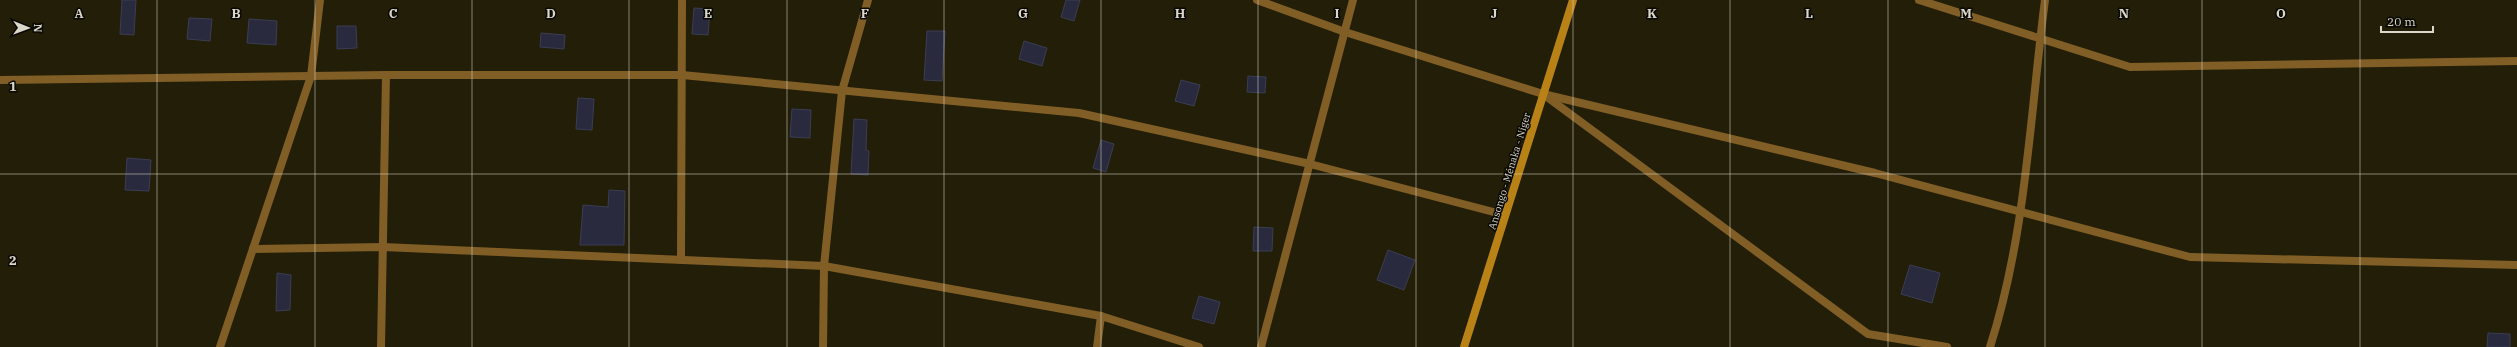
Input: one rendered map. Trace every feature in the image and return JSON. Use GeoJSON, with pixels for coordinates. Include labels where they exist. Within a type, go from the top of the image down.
{"type":"FeatureCollection","features":[{"type":"Feature","properties":{"kind":"main road","name":"Ansongo - Ménaka - Niger"},"geometry":{"type":"LineString","coordinates":[[1464,347],[1573,0]]}},
{"type":"Feature","properties":{"kind":"street"},"geometry":{"type":"LineString","coordinates":[[220,347],[311,76],[320,0]]}},
{"type":"Feature","properties":{"kind":"street"},"geometry":{"type":"LineString","coordinates":[[681,260],[682,0]]}},
{"type":"Feature","properties":{"kind":"street"},"geometry":{"type":"LineString","coordinates":[[823,347],[824,266],[842,91],[868,0]]}},
{"type":"Feature","properties":{"kind":"street"},"geometry":{"type":"LineString","coordinates":[[1257,0],[1345,32],[1544,94],[1875,174],[2190,257],[2517,265]]}},
{"type":"Feature","properties":{"kind":"street"},"geometry":{"type":"LineString","coordinates":[[1261,347],[1353,0]]}},
{"type":"Feature","properties":{"kind":"street"},"geometry":{"type":"LineString","coordinates":[[1919,0],[2130,67],[2517,61]]}},
{"type":"Feature","properties":{"kind":"street"},"geometry":{"type":"LineString","coordinates":[[1990,347],[2005,303],[2021,212],[2045,0]]}},
{"type":"Feature","properties":{"kind":"street"},"geometry":{"type":"LineString","coordinates":[[381,347],[386,75]]}},
{"type":"Feature","properties":{"kind":"street"},"geometry":{"type":"LineString","coordinates":[[0,80],[386,75],[682,75],[1079,113],[1310,164],[1505,216]]}},
{"type":"Feature","properties":{"kind":"street"},"geometry":{"type":"LineString","coordinates":[[1544,94],[1868,334],[1947,347]]}},
{"type":"Feature","properties":{"kind":"street"},"geometry":{"type":"LineString","coordinates":[[254,249],[383,247],[824,266],[1101,316],[1200,347]]}},
{"type":"Feature","properties":{"kind":"street"},"geometry":{"type":"LineString","coordinates":[[1097,347],[1101,316]]}},
{"type":"Feature","properties":{"kind":"building"},"geometry":{"type":"Polygon","coordinates":[[[122,0],[136,0],[134,35],[120,34],[122,0]]]}},
{"type":"Feature","properties":{"kind":"building"},"geometry":{"type":"Polygon","coordinates":[[[1066,0],[1080,0],[1074,21],[1061,17],[1066,0]]]}},
{"type":"Feature","properties":{"kind":"building"},"geometry":{"type":"Polygon","coordinates":[[[694,8],[710,9],[708,35],[692,34],[694,8]]]}},
{"type":"Feature","properties":{"kind":"building"},"geometry":{"type":"Polygon","coordinates":[[[189,18],[212,19],[210,41],[187,39],[189,18]]]}},
{"type":"Feature","properties":{"kind":"building"},"geometry":{"type":"Polygon","coordinates":[[[249,19],[277,21],[276,45],[247,43],[249,19]]]}},
{"type":"Feature","properties":{"kind":"building"},"geometry":{"type":"Polygon","coordinates":[[[337,26],[356,26],[357,48],[337,49],[337,26]]]}},
{"type":"Feature","properties":{"kind":"building"},"geometry":{"type":"Polygon","coordinates":[[[927,31],[945,31],[942,81],[924,80],[927,31]]]}},
{"type":"Feature","properties":{"kind":"building"},"geometry":{"type":"Polygon","coordinates":[[[541,33],[565,35],[564,49],[540,47],[541,33]]]}},
{"type":"Feature","properties":{"kind":"building"},"geometry":{"type":"Polygon","coordinates":[[[1024,41],[1047,48],[1042,66],[1019,59],[1024,41]]]}},
{"type":"Feature","properties":{"kind":"building"},"geometry":{"type":"Polygon","coordinates":[[[1248,76],[1266,77],[1265,93],[1247,92],[1248,76]]]}},
{"type":"Feature","properties":{"kind":"building"},"geometry":{"type":"Polygon","coordinates":[[[1181,80],[1200,85],[1194,106],[1175,101],[1181,80]]]}},
{"type":"Feature","properties":{"kind":"building"},"geometry":{"type":"Polygon","coordinates":[[[578,98],[594,99],[592,130],[576,129],[578,98]]]}},
{"type":"Feature","properties":{"kind":"building"},"geometry":{"type":"Polygon","coordinates":[[[792,109],[811,110],[810,138],[790,137],[792,109]]]}},
{"type":"Feature","properties":{"kind":"building"},"geometry":{"type":"Polygon","coordinates":[[[854,119],[867,120],[866,150],[869,151],[868,175],[851,174],[854,119]]]}},
{"type":"Feature","properties":{"kind":"building"},"geometry":{"type":"Polygon","coordinates":[[[1101,140],[1114,144],[1106,172],[1093,168],[1101,140]]]}},
{"type":"Feature","properties":{"kind":"building"},"geometry":{"type":"Polygon","coordinates":[[[127,158],[151,160],[149,191],[125,190],[127,158]]]}},
{"type":"Feature","properties":{"kind":"building"},"geometry":{"type":"Polygon","coordinates":[[[609,190],[625,191],[624,245],[580,245],[583,205],[608,207],[609,190]]]}},
{"type":"Feature","properties":{"kind":"building"},"geometry":{"type":"Polygon","coordinates":[[[1254,227],[1273,228],[1272,251],[1253,251],[1254,227]]]}},
{"type":"Feature","properties":{"kind":"building"},"geometry":{"type":"Polygon","coordinates":[[[1388,250],[1415,260],[1404,290],[1377,280],[1388,250]]]}},
{"type":"Feature","properties":{"kind":"building"},"geometry":{"type":"Polygon","coordinates":[[[1910,265],[1940,273],[1932,303],[1901,294],[1910,265]]]}},
{"type":"Feature","properties":{"kind":"building"},"geometry":{"type":"Polygon","coordinates":[[[277,273],[291,275],[290,310],[276,311],[277,273]]]}},
{"type":"Feature","properties":{"kind":"building"},"geometry":{"type":"Polygon","coordinates":[[[1199,296],[1220,302],[1214,324],[1192,318],[1199,296]]]}},
{"type":"Feature","properties":{"kind":"building"},"geometry":{"type":"Polygon","coordinates":[[[2488,333],[2510,334],[2510,347],[2487,347],[2488,333]]]}}]}
